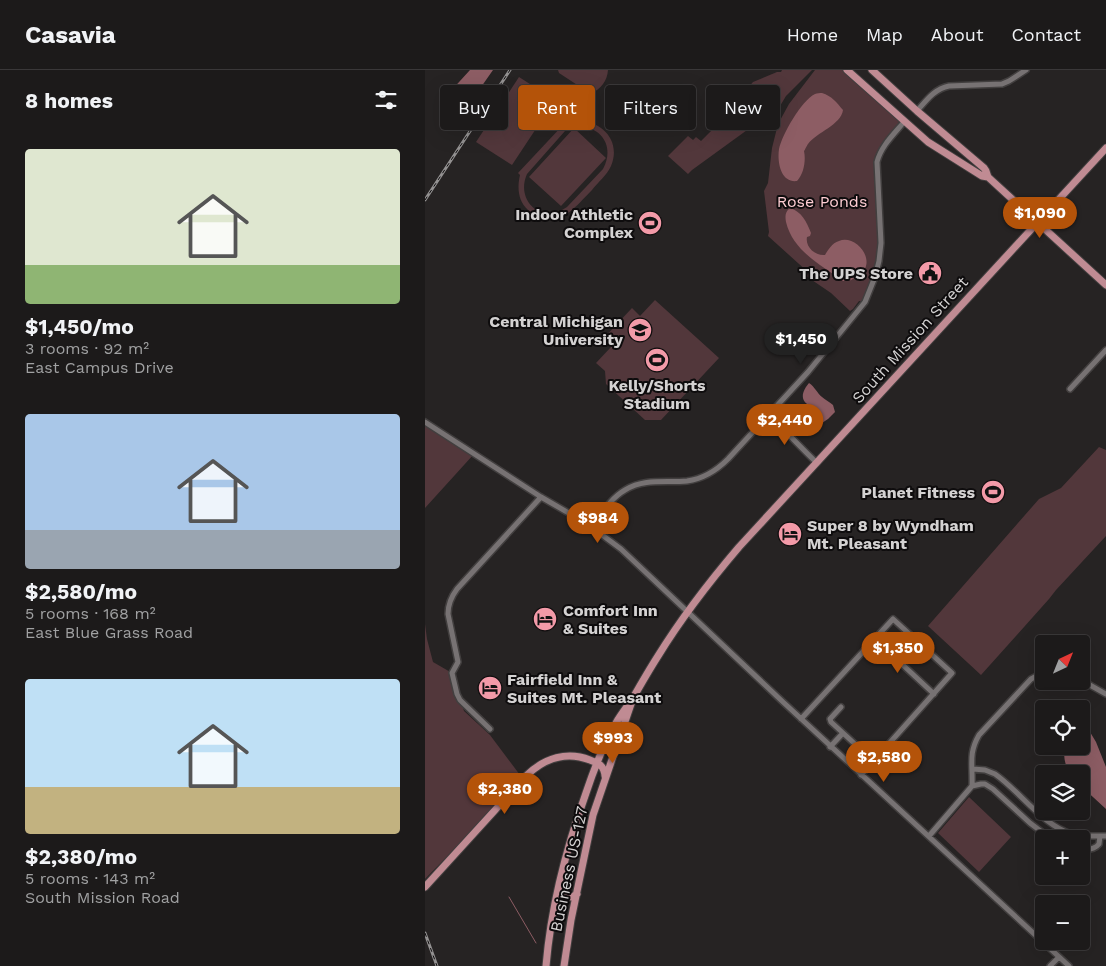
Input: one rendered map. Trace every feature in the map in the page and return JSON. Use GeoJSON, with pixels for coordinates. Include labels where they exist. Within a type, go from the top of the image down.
{"type":"FeatureCollection","features":[{"type":"Feature","properties":{"kind":"main road"},"geometry":{"type":"LineString","coordinates":[[847,70],[903,122],[928,142],[982,176],[988,177]]}},
{"type":"Feature","properties":{"kind":"main road"},"geometry":{"type":"LineString","coordinates":[[872,70],[986,170],[988,177],[1106,285]]}},
{"type":"Feature","properties":{"kind":"main road"},"geometry":{"type":"LineString","coordinates":[[943,152],[951,153],[955,144]]}},
{"type":"Feature","properties":{"kind":"main road","name":"South Mission Street"},"geometry":{"type":"LineString","coordinates":[[597,762],[615,724],[658,656],[713,577],[1106,148]]}},
{"type":"Feature","properties":{"kind":"main road","name":"South Mission Street"},"geometry":{"type":"LineString","coordinates":[[605,779],[632,699]]}},
{"type":"Feature","properties":{"kind":"main road"},"geometry":{"type":"LineString","coordinates":[[425,888],[527,775],[538,766],[557,757],[571,755],[597,762],[603,768],[605,779]]}},
{"type":"Feature","properties":{"kind":"main road","name":"Business US-127"},"geometry":{"type":"LineString","coordinates":[[546,966],[551,924],[568,849],[597,762]]}},
{"type":"Feature","properties":{"kind":"main road","name":"Business US-127"},"geometry":{"type":"LineString","coordinates":[[564,966],[571,920],[593,815],[605,779]]}},
{"type":"Feature","properties":{"kind":"main road"},"geometry":{"type":"LineString","coordinates":[[560,882],[563,893],[567,896],[572,897],[577,894]]}},
{"type":"Feature","properties":{"kind":"street"},"geometry":{"type":"LineString","coordinates":[[917,111],[940,88],[1002,84],[1026,70]]}},
{"type":"Feature","properties":{"kind":"street"},"geometry":{"type":"LineString","coordinates":[[591,527],[616,497],[633,486],[655,481],[688,481],[712,472],[728,459],[813,367],[865,302],[879,261],[881,243],[878,156],[903,122]]}},
{"type":"Feature","properties":{"kind":"street"},"geometry":{"type":"LineString","coordinates":[[1070,389],[1106,350]]}},
{"type":"Feature","properties":{"kind":"street"},"geometry":{"type":"LineString","coordinates":[[769,415],[817,463]]}},
{"type":"Feature","properties":{"kind":"street"},"geometry":{"type":"LineString","coordinates":[[425,422],[591,527],[627,554],[861,775],[1069,966]]}},
{"type":"Feature","properties":{"kind":"street"},"geometry":{"type":"LineString","coordinates":[[490,729],[460,700],[457,694],[452,673],[458,662],[448,609],[452,596],[457,589],[541,497]]}},
{"type":"Feature","properties":{"kind":"street"},"geometry":{"type":"LineString","coordinates":[[801,719],[893,619],[952,673],[861,775]]}},
{"type":"Feature","properties":{"kind":"street"},"geometry":{"type":"LineString","coordinates":[[875,639],[934,694]]}},
{"type":"Feature","properties":{"kind":"street"},"geometry":{"type":"LineString","coordinates":[[972,786],[972,752],[979,735],[1035,677]]}},
{"type":"Feature","properties":{"kind":"street"},"geometry":{"type":"LineString","coordinates":[[1090,685],[1106,694]]}},
{"type":"Feature","properties":{"kind":"street"},"geometry":{"type":"LineString","coordinates":[[841,707],[830,719],[831,722],[856,745]]}},
{"type":"Feature","properties":{"kind":"street"},"geometry":{"type":"LineString","coordinates":[[831,746],[843,733]]}},
{"type":"Feature","properties":{"kind":"street"},"geometry":{"type":"LineString","coordinates":[[973,769],[985,770],[995,774],[1052,824],[1065,832],[1106,836]]}},
{"type":"Feature","properties":{"kind":"street"},"geometry":{"type":"LineString","coordinates":[[929,836],[972,786],[981,784],[985,784],[993,789],[1039,830]]}},
{"type":"Feature","properties":{"kind":"street"},"geometry":{"type":"LineString","coordinates":[[1090,849],[1093,849],[1099,844],[1100,836]]}},
{"type":"Feature","properties":{"kind":"street"},"geometry":{"type":"LineString","coordinates":[[1051,966],[1059,957]]}},
{"type":"Feature","properties":{"kind":"green space"},"geometry":{"type":"Polygon","coordinates":[[[558,70],[608,70],[603,84],[595,91],[595,85],[577,85],[559,73],[558,70]]]}},
{"type":"Feature","properties":{"kind":"green space"},"geometry":{"type":"Polygon","coordinates":[[[782,70],[812,70],[786,96],[780,106],[780,85],[750,85],[753,82],[782,70]]]}},
{"type":"Feature","properties":{"kind":"green space","name":"Rose Ponds"},"geometry":{"type":"Polygon","coordinates":[[[815,70],[847,70],[904,122],[878,156],[880,253],[865,302],[859,301],[850,311],[831,293],[806,276],[809,273],[768,236],[764,191],[768,183],[772,148],[776,130],[780,130],[780,120],[789,104],[815,70]]]}},
{"type":"Feature","properties":{"kind":"green space"},"geometry":{"type":"Polygon","coordinates":[[[519,77],[532,85],[518,85],[518,130],[535,130],[512,165],[476,142],[484,130],[508,130],[508,94],[519,77]]]}},
{"type":"Feature","properties":{"kind":"green space"},"geometry":{"type":"Polygon","coordinates":[[[595,125],[607,133],[614,148],[611,166],[605,175],[571,211],[555,219],[547,220],[538,217],[522,203],[519,194],[520,175],[518,173],[558,130],[568,130],[527,174],[524,184],[528,201],[533,207],[540,212],[558,212],[567,207],[603,169],[606,161],[607,147],[605,141],[594,130],[595,125]]]}},
{"type":"Feature","properties":{"kind":"green space"},"geometry":{"type":"Polygon","coordinates":[[[572,130],[576,130],[606,158],[561,206],[529,177],[572,130]]]}},
{"type":"Feature","properties":{"kind":"green space"},"geometry":{"type":"Polygon","coordinates":[[[712,130],[747,130],[688,174],[668,156],[688,136],[693,140],[696,137],[701,141],[712,130]]]}},
{"type":"Feature","properties":{"kind":"green space","name":"Kelly/Shorts Stadium"},"geometry":{"type":"Polygon","coordinates":[[[655,300],[719,358],[661,420],[645,420],[606,384],[605,371],[596,363],[611,347],[602,340],[632,308],[640,316],[655,300]]]}},
{"type":"Feature","properties":{"kind":"green space"},"geometry":{"type":"Polygon","coordinates":[[[425,422],[474,454],[425,508],[425,422]]]}},
{"type":"Feature","properties":{"kind":"green space"},"geometry":{"type":"Polygon","coordinates":[[[1099,447],[1106,450],[1106,536],[981,675],[928,626],[1039,499],[1061,488],[1099,447]]]}},
{"type":"Feature","properties":{"kind":"green space"},"geometry":{"type":"Polygon","coordinates":[[[425,624],[433,662],[452,673],[464,711],[490,735],[523,779],[425,879],[425,624]]]}},
{"type":"Feature","properties":{"kind":"green space"},"geometry":{"type":"Polygon","coordinates":[[[969,797],[1011,837],[979,872],[938,833],[969,797]]]}},
{"type":"Feature","properties":{"kind":"shaded area"},"geometry":{"type":"Polygon","coordinates":[[[470,70],[493,70],[482,85],[456,85],[470,70]]]}},
{"type":"Feature","properties":{"kind":"shaded area"},"geometry":{"type":"Polygon","coordinates":[[[822,93],[831,98],[843,110],[838,120],[808,145],[804,151],[805,163],[803,171],[797,181],[792,181],[787,179],[781,171],[779,149],[781,143],[788,127],[804,104],[815,94],[822,93]]]}},
{"type":"Feature","properties":{"kind":"shaded area"},"geometry":{"type":"Polygon","coordinates":[[[790,208],[800,214],[808,225],[811,233],[807,237],[807,241],[811,250],[825,255],[837,242],[849,240],[863,250],[867,261],[864,270],[853,279],[843,281],[817,263],[801,249],[790,232],[786,216],[790,208]]]}},
{"type":"Feature","properties":{"kind":"shaded area"},"geometry":{"type":"Polygon","coordinates":[[[809,383],[833,405],[835,412],[822,423],[803,399],[804,391],[809,383]]]}},
{"type":"Feature","properties":{"kind":"shaded area"},"geometry":{"type":"Polygon","coordinates":[[[1090,732],[1106,767],[1106,809],[1090,794],[1090,765],[1066,765],[1064,755],[1090,755],[1090,732]]]}},
{"type":"Feature","properties":{"kind":"waterway"},"geometry":{"type":"LineString","coordinates":[[509,897],[536,943]]}},
{"type":"Feature","properties":{"kind":"railway"},"geometry":{"type":"LineString","coordinates":[[425,200],[510,70]]}},
{"type":"Feature","properties":{"kind":"railway"},"geometry":{"type":"LineString","coordinates":[[425,933],[437,966]]}},
{"type":"Feature","properties":{"kind":"place","name":"Indoor Athletic Complex"},"geometry":{"type":"Point","coordinates":[650,223]}},
{"type":"Feature","properties":{"kind":"place","name":"The UPS Store"},"geometry":{"type":"Point","coordinates":[930,273]}},
{"type":"Feature","properties":{"kind":"place","name":"Central Michigan University"},"geometry":{"type":"Point","coordinates":[640,330]}},
{"type":"Feature","properties":{"kind":"place","name":"Kelly/Shorts Stadium"},"geometry":{"type":"Point","coordinates":[657,360]}},
{"type":"Feature","properties":{"kind":"place","name":"Planet Fitness"},"geometry":{"type":"Point","coordinates":[993,492]}},
{"type":"Feature","properties":{"kind":"place","name":"Super 8 by Wyndham Mt. Pleasant"},"geometry":{"type":"Point","coordinates":[790,534]}},
{"type":"Feature","properties":{"kind":"place","name":"Comfort Inn & Suites"},"geometry":{"type":"Point","coordinates":[545,619]}},
{"type":"Feature","properties":{"kind":"place","name":"Fairfield Inn & Suites Mt. Pleasant"},"geometry":{"type":"Point","coordinates":[490,688]}}]}
